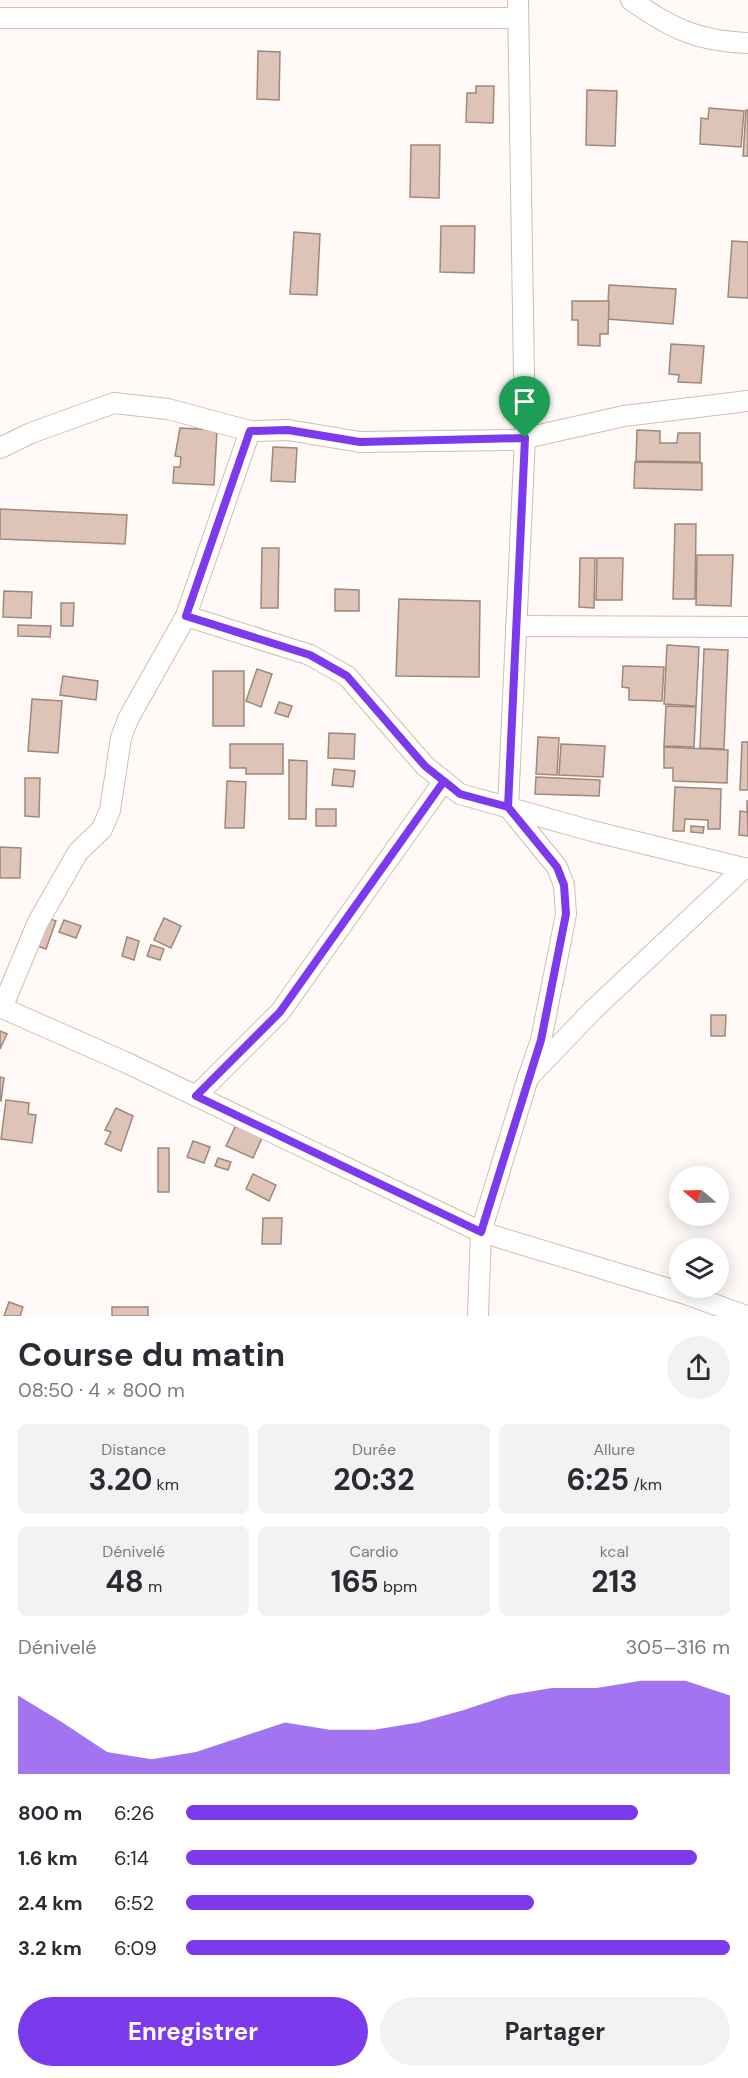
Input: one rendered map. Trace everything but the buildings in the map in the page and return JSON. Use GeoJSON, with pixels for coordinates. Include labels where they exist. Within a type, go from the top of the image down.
{"type":"FeatureCollection","features":[{"type":"Feature","properties":{"kind":"street"},"geometry":{"type":"LineString","coordinates":[[631,0],[663,23],[692,35],[748,43]]}},
{"type":"Feature","properties":{"kind":"street"},"geometry":{"type":"LineString","coordinates":[[0,18],[518,9],[525,438],[508,807],[557,867],[564,885],[566,914],[541,1040],[481,1232],[478,1316]]}},
{"type":"Feature","properties":{"kind":"street"},"geometry":{"type":"LineString","coordinates":[[0,448],[31,433],[114,403],[168,409],[250,431],[288,430],[360,442],[525,438],[624,416],[748,401]]}},
{"type":"Feature","properties":{"kind":"street"},"geometry":{"type":"LineString","coordinates":[[250,431],[186,616],[128,719],[121,738],[110,810],[102,829],[78,852],[38,922],[1,1007],[196,1096],[481,1232],[689,1295],[746,1316]]}},
{"type":"Feature","properties":{"kind":"street"},"geometry":{"type":"LineString","coordinates":[[186,616],[310,655],[347,676],[425,766],[460,794],[746,868]]}},
{"type":"Feature","properties":{"kind":"street"},"geometry":{"type":"LineString","coordinates":[[516,626],[748,627]]}},
{"type":"Feature","properties":{"kind":"street"},"geometry":{"type":"LineString","coordinates":[[196,1096],[280,1012],[444,781]]}},
{"type":"Feature","properties":{"kind":"street"},"geometry":{"type":"LineString","coordinates":[[528,1078],[593,1010],[746,868]]}},
{"type":"Feature","properties":{"kind":"route"},"geometry":{"type":"LineString","coordinates":[[525,438],[508,807],[460,794],[444,781],[280,1012],[196,1096],[481,1232],[541,1040],[566,914],[564,885],[557,867],[508,807],[460,794],[425,766],[347,676],[310,655],[186,616],[250,431],[288,430],[360,442],[517,440],[525,438]]}}]}
